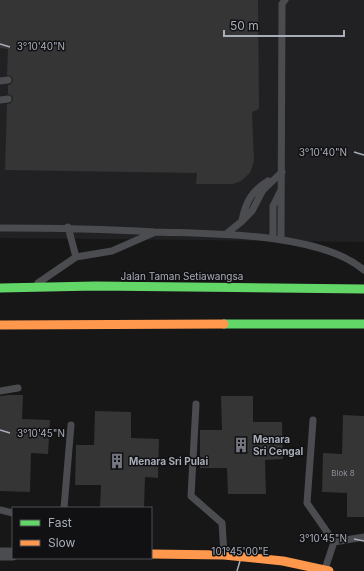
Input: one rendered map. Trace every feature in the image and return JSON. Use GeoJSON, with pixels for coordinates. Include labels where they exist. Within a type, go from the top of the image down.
{"type":"FeatureCollection","features":[{"type":"Feature","properties":{"kind":"main road","name":"Jalan Taman Setiawangsa"},"geometry":{"type":"LineString","coordinates":[[0,288],[104,286],[364,289]]}},
{"type":"Feature","properties":{"kind":"main road"},"geometry":{"type":"LineString","coordinates":[[0,325],[364,324]]}},
{"type":"Feature","properties":{"kind":"main road"},"geometry":{"type":"LineString","coordinates":[[152,554],[224,554],[283,560],[327,570]]}},
{"type":"Feature","properties":{"kind":"street"},"geometry":{"type":"LineString","coordinates":[[0,554],[12,554]]}},
{"type":"Feature","properties":{"kind":"lane"},"geometry":{"type":"LineString","coordinates":[[281,239],[282,4],[285,0]]}},
{"type":"Feature","properties":{"kind":"lane"},"geometry":{"type":"LineString","coordinates":[[226,234],[252,211],[263,190],[282,172]]}},
{"type":"Feature","properties":{"kind":"lane"},"geometry":{"type":"LineString","coordinates":[[273,238],[273,206],[282,188]]}},
{"type":"Feature","properties":{"kind":"lane"},"geometry":{"type":"LineString","coordinates":[[0,228],[68,228],[226,234],[273,238],[318,248],[354,262],[364,270]]}},
{"type":"Feature","properties":{"kind":"lane"},"geometry":{"type":"LineString","coordinates":[[68,228],[76,257]]}},
{"type":"Feature","properties":{"kind":"lane"},"geometry":{"type":"LineString","coordinates":[[31,287],[76,257],[112,250],[156,232]]}},
{"type":"Feature","properties":{"kind":"lane"},"geometry":{"type":"LineString","coordinates":[[0,390],[18,388]]}},
{"type":"Feature","properties":{"kind":"lane"},"geometry":{"type":"LineString","coordinates":[[196,404],[191,496],[222,523],[224,554]]}},
{"type":"Feature","properties":{"kind":"lane"},"geometry":{"type":"LineString","coordinates":[[314,420],[307,503],[334,542],[327,570]]}},
{"type":"Feature","properties":{"kind":"lane"},"geometry":{"type":"LineString","coordinates":[[64,507],[71,425]]}},
{"type":"Feature","properties":{"kind":"lane"},"geometry":{"type":"LineString","coordinates":[[0,510],[12,513]]}},
{"type":"Feature","properties":{"kind":"lane"},"geometry":{"type":"LineString","coordinates":[[334,542],[364,537]]}},
{"type":"Feature","properties":{"kind":"shaded area"},"geometry":{"type":"Polygon","coordinates":[[[0,0],[364,0],[364,242],[0,238],[0,0]]]}},
{"type":"Feature","properties":{"kind":"building"},"geometry":{"type":"Polygon","coordinates":[[[0,0],[258,0],[259,109],[252,112],[254,161],[250,173],[241,181],[233,184],[196,184],[197,173],[5,170],[7,104],[11,103],[13,99],[12,96],[8,94],[8,85],[11,84],[13,80],[12,77],[7,75],[8,49],[0,48],[0,0]]]}},
{"type":"Feature","properties":{"kind":"building"},"geometry":{"type":"Polygon","coordinates":[[[23,395],[22,419],[50,420],[48,454],[31,453],[30,492],[0,491],[0,396],[23,395]]]}},
{"type":"Feature","properties":{"kind":"building","name":"Menara Sri Cengal"},"geometry":{"type":"Polygon","coordinates":[[[221,396],[253,396],[253,422],[282,422],[283,459],[265,460],[266,494],[228,494],[227,468],[200,468],[200,430],[222,430],[221,396]]]}},
{"type":"Feature","properties":{"kind":"building","name":"Menara Sri Pulai"},"geometry":{"type":"Polygon","coordinates":[[[95,411],[131,412],[131,438],[159,439],[158,478],[145,477],[144,507],[100,507],[101,485],[75,485],[76,445],[94,445],[95,411]]]}},
{"type":"Feature","properties":{"kind":"building"},"geometry":{"type":"Polygon","coordinates":[[[343,415],[364,416],[364,517],[347,517],[347,493],[322,492],[323,453],[342,454],[343,415]]]}},
{"type":"Feature","properties":{"kind":"traffic: fast"},"geometry":{"type":"LineString","coordinates":[[0,288],[96,286],[364,289]]}},
{"type":"Feature","properties":{"kind":"traffic: fast"},"geometry":{"type":"LineString","coordinates":[[224,324],[364,324]]}},
{"type":"Feature","properties":{"kind":"traffic: slow"},"geometry":{"type":"LineString","coordinates":[[0,325],[224,324]]}},
{"type":"Feature","properties":{"kind":"traffic: slow"},"geometry":{"type":"LineString","coordinates":[[152,554],[224,555],[283,561],[329,571]]}},
{"type":"Feature","properties":{"kind":"place","name":"Menara Sri Cengal"},"geometry":{"type":"Point","coordinates":[241,445]}},
{"type":"Feature","properties":{"kind":"place","name":"Menara Sri Pulai"},"geometry":{"type":"Point","coordinates":[117,461]}}]}
